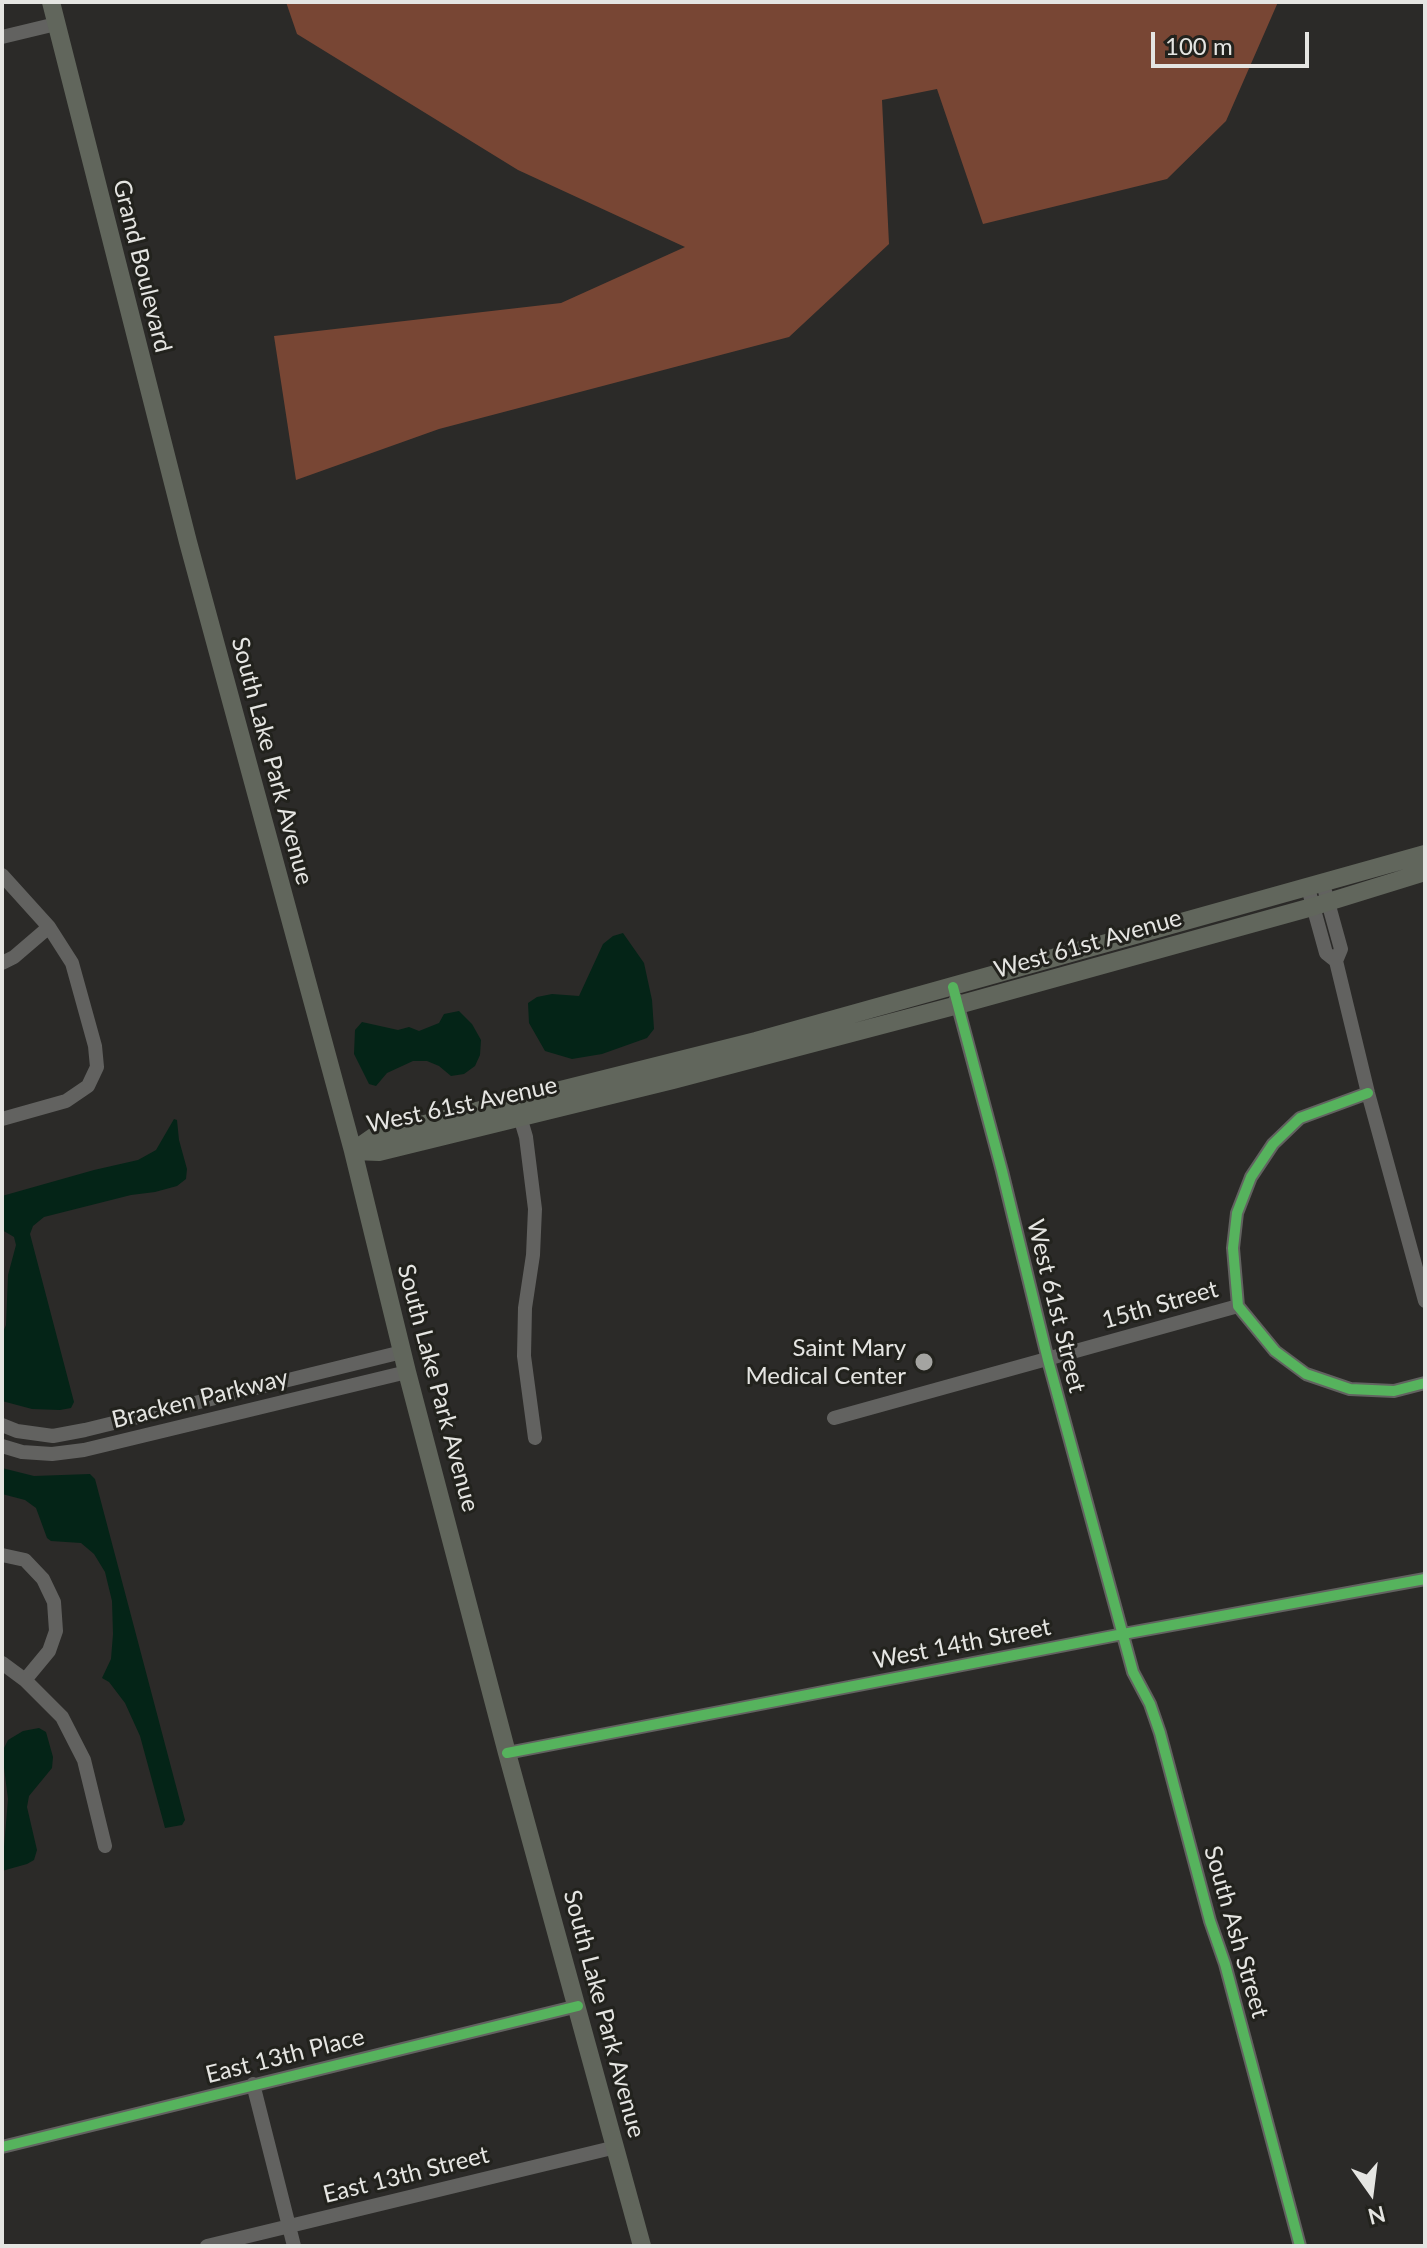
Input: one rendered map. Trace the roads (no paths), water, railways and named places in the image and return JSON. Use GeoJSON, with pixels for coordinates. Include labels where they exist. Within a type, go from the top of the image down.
{"type":"FeatureCollection","features":[{"type":"Feature","properties":{"kind":"main road","name":"Grand Boulevard"},"geometry":{"type":"LineString","coordinates":[[51,2],[188,542]]}},
{"type":"Feature","properties":{"kind":"main road","name":"South Lake Park Avenue"},"geometry":{"type":"LineString","coordinates":[[188,542],[353,1151],[407,1372],[507,1753],[642,2246]]}},
{"type":"Feature","properties":{"kind":"main road","name":"West 61st Avenue"},"geometry":{"type":"LineString","coordinates":[[518,1109],[958,1005],[1318,895],[1425,854]]}},
{"type":"Feature","properties":{"kind":"main road","name":"West 61st Avenue"},"geometry":{"type":"LineString","coordinates":[[353,1151],[379,1152],[518,1109],[953,987],[1318,895],[1425,872]]}},
{"type":"Feature","properties":{"kind":"street"},"geometry":{"type":"LineString","coordinates":[[2,37],[56,24]]}},
{"type":"Feature","properties":{"kind":"street"},"geometry":{"type":"LineString","coordinates":[[2,875],[49,927],[72,963],[95,1046],[97,1067],[88,1086],[66,1101],[2,1119]]}},
{"type":"Feature","properties":{"kind":"street"},"geometry":{"type":"LineString","coordinates":[[1318,895],[1341,949],[1336,961],[1368,1093],[1425,1301]]}},
{"type":"Feature","properties":{"kind":"street"},"geometry":{"type":"LineString","coordinates":[[2,963],[14,957],[49,927]]}},
{"type":"Feature","properties":{"kind":"street","name":"West 61st Street"},"geometry":{"type":"LineString","coordinates":[[953,987],[1048,1360],[1123,1634]]}},
{"type":"Feature","properties":{"kind":"street"},"geometry":{"type":"LineString","coordinates":[[1368,1093],[1300,1118],[1273,1144],[1251,1177],[1237,1213],[1234,1236],[1238,1306],[1275,1351],[1306,1374],[1350,1389],[1394,1391],[1425,1383]]}},
{"type":"Feature","properties":{"kind":"street"},"geometry":{"type":"LineString","coordinates":[[518,1109],[526,1137],[535,1209],[533,1255],[525,1308],[524,1356],[535,1438]]}},
{"type":"Feature","properties":{"kind":"street","name":"15th Street"},"geometry":{"type":"LineString","coordinates":[[834,1418],[1238,1306]]}},
{"type":"Feature","properties":{"kind":"street","name":"Bracken Parkway"},"geometry":{"type":"LineString","coordinates":[[2,1425],[17,1431],[53,1436],[402,1352]]}},
{"type":"Feature","properties":{"kind":"street","name":"Bracken Parkway"},"geometry":{"type":"LineString","coordinates":[[2,1446],[34,1453],[67,1453],[407,1372]]}},
{"type":"Feature","properties":{"kind":"street"},"geometry":{"type":"LineString","coordinates":[[239,1392],[243,1411]]}},
{"type":"Feature","properties":{"kind":"street"},"geometry":{"type":"LineString","coordinates":[[2,1555],[25,1560],[43,1579],[54,1602],[56,1631],[49,1651],[25,1680]]}},
{"type":"Feature","properties":{"kind":"street","name":"West 14th Street"},"geometry":{"type":"LineString","coordinates":[[507,1753],[1425,1579]]}},
{"type":"Feature","properties":{"kind":"street","name":"South Ash Street"},"geometry":{"type":"LineString","coordinates":[[1123,1634],[1133,1672],[1150,1704],[1160,1733],[1300,2246]]}},
{"type":"Feature","properties":{"kind":"street"},"geometry":{"type":"LineString","coordinates":[[2,1663],[25,1680],[62,1717],[84,1760],[105,1846]]}},
{"type":"Feature","properties":{"kind":"street","name":"East 13th Place"},"geometry":{"type":"LineString","coordinates":[[2,2147],[578,2006]]}},
{"type":"Feature","properties":{"kind":"street"},"geometry":{"type":"LineString","coordinates":[[253,2084],[294,2246]]}},
{"type":"Feature","properties":{"kind":"street","name":"East 13th Street"},"geometry":{"type":"LineString","coordinates":[[207,2246],[616,2147]]}},
{"type":"Feature","properties":{"kind":"place","name":"Saint Mary Medical Center"},"geometry":{"type":"Point","coordinates":[924,1362]}}]}
